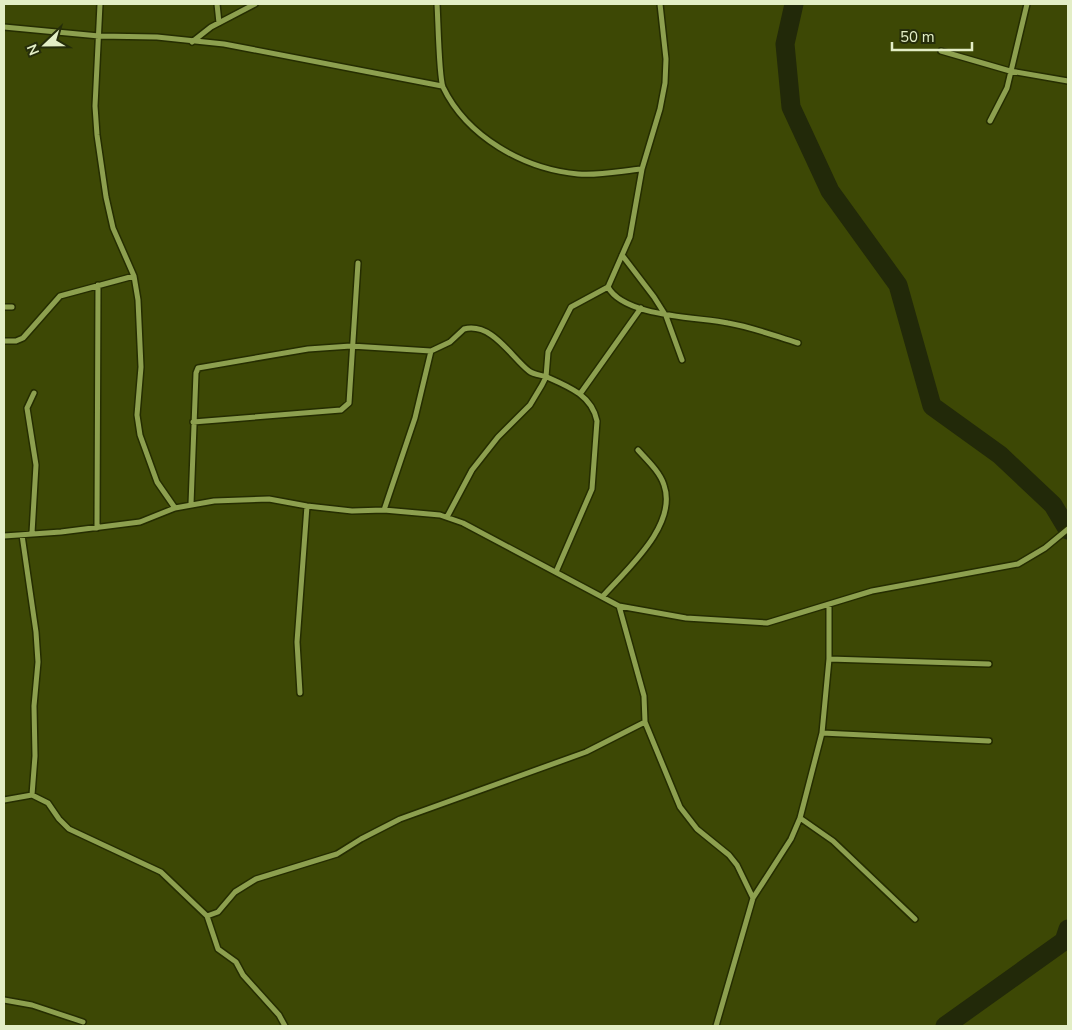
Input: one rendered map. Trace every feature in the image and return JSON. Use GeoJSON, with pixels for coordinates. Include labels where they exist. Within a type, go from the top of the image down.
{"type":"FeatureCollection","features":[{"type":"Feature","properties":{"kind":"street"},"geometry":{"type":"LineString","coordinates":[[100,4],[95,106],[106,197],[118,241],[134,276],[138,300],[140,396],[137,416],[140,435],[157,482],[174,508]]}},
{"type":"Feature","properties":{"kind":"street"},"geometry":{"type":"LineString","coordinates":[[216,4],[219,23]]}},
{"type":"Feature","properties":{"kind":"street"},"geometry":{"type":"LineString","coordinates":[[192,42],[219,23],[254,4]]}},
{"type":"Feature","properties":{"kind":"street"},"geometry":{"type":"LineString","coordinates":[[437,4],[442,86],[467,122],[508,154],[521,161],[579,175],[642,169]]}},
{"type":"Feature","properties":{"kind":"street"},"geometry":{"type":"LineString","coordinates":[[447,518],[472,470],[498,436],[530,405],[546,377],[548,352],[571,307],[608,287],[630,237],[642,169],[660,109],[665,83],[666,59],[660,4]]}},
{"type":"Feature","properties":{"kind":"street"},"geometry":{"type":"LineString","coordinates":[[990,121],[1007,88],[1027,4]]}},
{"type":"Feature","properties":{"kind":"street"},"geometry":{"type":"LineString","coordinates":[[4,27],[99,36],[157,37],[224,44],[442,86]]}},
{"type":"Feature","properties":{"kind":"street"},"geometry":{"type":"LineString","coordinates":[[940,51],[1010,71],[1068,81]]}},
{"type":"Feature","properties":{"kind":"street"},"geometry":{"type":"LineString","coordinates":[[622,255],[666,316],[682,360]]}},
{"type":"Feature","properties":{"kind":"street"},"geometry":{"type":"LineString","coordinates":[[193,422],[341,410],[349,403],[351,346],[358,262]]}},
{"type":"Feature","properties":{"kind":"street"},"geometry":{"type":"LineString","coordinates":[[4,341],[16,341],[23,338],[60,296],[134,276]]}},
{"type":"Feature","properties":{"kind":"street"},"geometry":{"type":"LineString","coordinates":[[97,528],[98,285]]}},
{"type":"Feature","properties":{"kind":"street"},"geometry":{"type":"LineString","coordinates":[[608,287],[612,294],[642,308],[666,316],[730,323],[798,342]]}},
{"type":"Feature","properties":{"kind":"street"},"geometry":{"type":"LineString","coordinates":[[4,307],[12,307]]}},
{"type":"Feature","properties":{"kind":"street"},"geometry":{"type":"LineString","coordinates":[[580,394],[642,308]]}},
{"type":"Feature","properties":{"kind":"street"},"geometry":{"type":"LineString","coordinates":[[192,504],[193,422],[196,373],[202,366],[308,349],[351,346],[431,351],[450,342],[464,329],[475,330],[497,339],[531,373],[546,377],[580,394],[591,403],[597,421],[592,489],[556,572]]}},
{"type":"Feature","properties":{"kind":"street"},"geometry":{"type":"LineString","coordinates":[[384,510],[416,418],[431,351]]}},
{"type":"Feature","properties":{"kind":"street"},"geometry":{"type":"LineString","coordinates":[[32,534],[36,464],[27,408],[34,393]]}},
{"type":"Feature","properties":{"kind":"street"},"geometry":{"type":"LineString","coordinates":[[603,596],[645,549],[662,523],[666,505],[664,485],[638,450]]}},
{"type":"Feature","properties":{"kind":"street"},"geometry":{"type":"LineString","coordinates":[[4,536],[97,528],[140,522],[174,508],[214,500],[269,499],[352,511],[384,510],[447,518],[462,523],[619,606],[686,618],[768,623],[872,591],[1018,564],[1045,548],[1068,529]]}},
{"type":"Feature","properties":{"kind":"street"},"geometry":{"type":"LineString","coordinates":[[300,693],[297,642],[307,506]]}},
{"type":"Feature","properties":{"kind":"street"},"geometry":{"type":"LineString","coordinates":[[22,535],[36,632],[38,662],[34,706],[35,756],[32,795]]}},
{"type":"Feature","properties":{"kind":"street"},"geometry":{"type":"LineString","coordinates":[[716,1026],[753,898],[791,839],[800,818],[822,733],[829,659],[829,604]]}},
{"type":"Feature","properties":{"kind":"street"},"geometry":{"type":"LineString","coordinates":[[619,606],[646,706],[645,722],[680,807],[697,829],[729,855],[737,865],[753,898]]}},
{"type":"Feature","properties":{"kind":"street"},"geometry":{"type":"LineString","coordinates":[[829,659],[989,664]]}},
{"type":"Feature","properties":{"kind":"street"},"geometry":{"type":"LineString","coordinates":[[207,916],[218,912],[235,892],[256,879],[337,854],[360,838],[400,819],[586,752],[645,722]]}},
{"type":"Feature","properties":{"kind":"street"},"geometry":{"type":"LineString","coordinates":[[822,733],[990,741]]}},
{"type":"Feature","properties":{"kind":"street"},"geometry":{"type":"LineString","coordinates":[[4,800],[32,795],[48,803],[69,829],[161,872],[207,916],[218,949],[236,962],[243,975],[279,1015],[285,1026]]}},
{"type":"Feature","properties":{"kind":"street"},"geometry":{"type":"LineString","coordinates":[[800,818],[833,841],[915,919]]}},
{"type":"Feature","properties":{"kind":"street"},"geometry":{"type":"LineString","coordinates":[[4,1000],[32,1005],[83,1022]]}},
{"type":"Feature","properties":{"kind":"waterway"},"geometry":{"type":"LineString","coordinates":[[794,4],[785,44],[791,107],[830,191],[898,285],[932,406],[1000,455],[1053,505],[1068,530]]}},
{"type":"Feature","properties":{"kind":"waterway"},"geometry":{"type":"LineString","coordinates":[[945,1026],[1064,941],[1068,929]]}}]}
